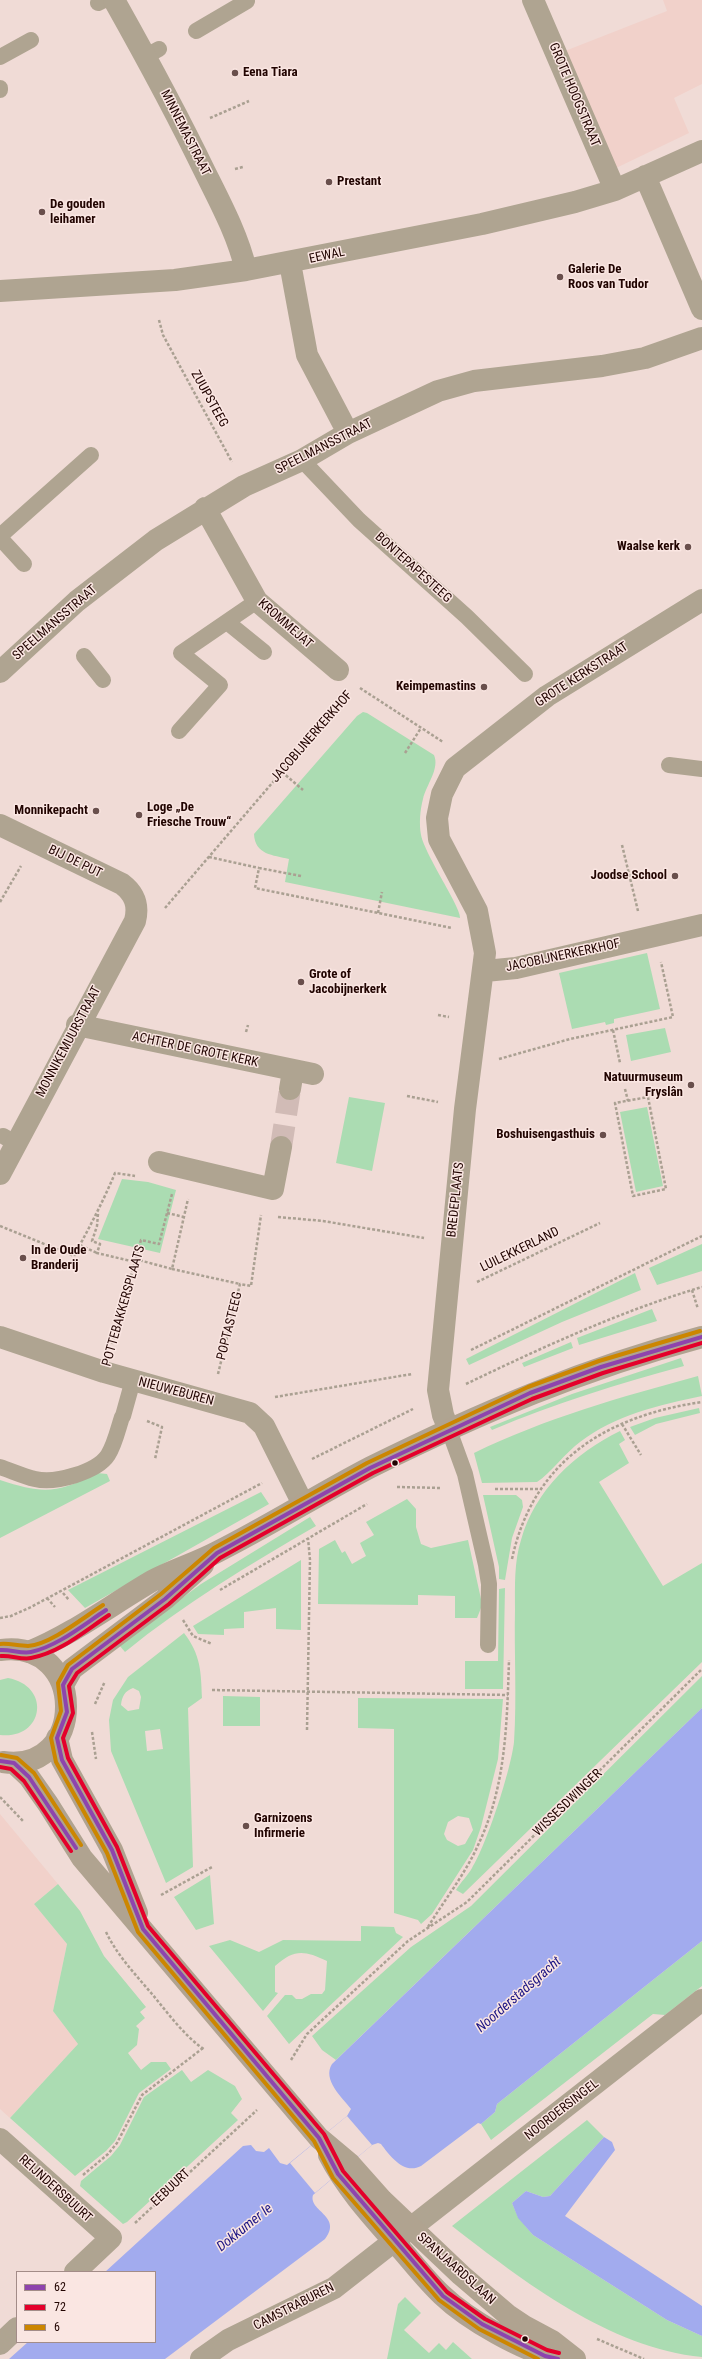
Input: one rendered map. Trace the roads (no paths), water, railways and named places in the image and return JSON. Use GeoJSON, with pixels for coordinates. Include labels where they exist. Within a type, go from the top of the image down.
{"type":"FeatureCollection","features":[{"type":"Feature","properties":{"kind":"main road"},"geometry":{"type":"LineString","coordinates":[[29,1652],[48,1644],[154,1580],[216,1552],[370,1468],[449,1430],[530,1393],[587,1372],[654,1350],[702,1337]]}},
{"type":"Feature","properties":{"kind":"main road"},"geometry":{"type":"LineString","coordinates":[[63,1685],[72,1669],[165,1599],[216,1552]]}},
{"type":"Feature","properties":{"kind":"main road"},"geometry":{"type":"LineString","coordinates":[[0,1650],[20,1650],[29,1652],[50,1665],[63,1685],[67,1712],[57,1738],[38,1756],[7,1762]]}},
{"type":"Feature","properties":{"kind":"main road"},"geometry":{"type":"LineString","coordinates":[[57,1738],[62,1760],[112,1850],[143,1929]]}},
{"type":"Feature","properties":{"kind":"main road"},"geometry":{"type":"LineString","coordinates":[[7,1762],[29,1777],[82,1858],[344,2169]]}},
{"type":"Feature","properties":{"kind":"main road","name":"SPANJAARDSLAAN"},"geometry":{"type":"LineString","coordinates":[[344,2169],[417,2225],[461,2275],[509,2316],[552,2341],[575,2359]]}},
{"type":"Feature","properties":{"kind":"main road","name":"SPANJAARDSLAAN"},"geometry":{"type":"LineString","coordinates":[[344,2169],[389,2246],[443,2296],[476,2320],[545,2356],[558,2359]]}},
{"type":"Feature","properties":{"kind":"street","name":"GROTE HOOGSTRAAT"},"geometry":{"type":"LineString","coordinates":[[533,0],[615,190]]}},
{"type":"Feature","properties":{"kind":"street","name":"MINNEMASTRAAT"},"geometry":{"type":"LineString","coordinates":[[105,1],[152,53],[241,249],[246,270]]}},
{"type":"Feature","properties":{"kind":"street","name":"EEWAL"},"geometry":{"type":"LineString","coordinates":[[0,291],[174,280],[290,263],[482,224],[575,202],[615,190],[702,151]]}},
{"type":"Feature","properties":{"kind":"street"},"geometry":{"type":"LineString","coordinates":[[645,176],[702,309]]}},
{"type":"Feature","properties":{"kind":"street"},"geometry":{"type":"LineString","coordinates":[[290,263],[307,355],[348,433]]}},
{"type":"Feature","properties":{"kind":"street","name":"SPEELMANSSTRAAT"},"geometry":{"type":"LineString","coordinates":[[0,672],[60,616],[156,540],[205,508],[244,486],[302,460],[348,433],[438,391],[474,381],[602,366],[645,358],[702,338]]}},
{"type":"Feature","properties":{"kind":"street","name":"KROMMEJAT"},"geometry":{"type":"LineString","coordinates":[[205,508],[257,602],[338,670]]}},
{"type":"Feature","properties":{"kind":"street","name":"GROTE KERKSTRAAT"},"geometry":{"type":"LineString","coordinates":[[469,758],[547,696],[702,600]]}},
{"type":"Feature","properties":{"kind":"street","name":"JACOBIJNERKERKHOF"},"geometry":{"type":"LineString","coordinates":[[469,758],[455,768],[445,788],[438,809],[436,828],[445,853],[477,911],[483,935],[485,971],[516,968],[650,938],[702,924]]}},
{"type":"Feature","properties":{"kind":"street","name":"BIJ DE PUT"},"geometry":{"type":"LineString","coordinates":[[0,825],[122,884],[130,890],[134,897],[137,910]]}},
{"type":"Feature","properties":{"kind":"street","name":"MONNIKEMUURSTRAAT"},"geometry":{"type":"LineString","coordinates":[[0,1174],[9,1140],[77,1025],[135,920],[137,910]]}},
{"type":"Feature","properties":{"kind":"street","name":"BREDEPLAATS"},"geometry":{"type":"LineString","coordinates":[[449,1430],[439,1397],[440,1370],[447,1306],[447,1284],[470,1066],[485,971]]}},
{"type":"Feature","properties":{"kind":"street","name":"ACHTER DE GROTE KERK"},"geometry":{"type":"LineString","coordinates":[[77,1025],[299,1078]]}},
{"type":"Feature","properties":{"kind":"street"},"geometry":{"type":"LineString","coordinates":[[169,1164],[273,1189],[281,1147]]}},
{"type":"Feature","properties":{"kind":"street","name":"NIEUWEBUREN"},"geometry":{"type":"LineString","coordinates":[[0,1337],[104,1372],[241,1409],[256,1417],[264,1426],[303,1504]]}},
{"type":"Feature","properties":{"kind":"street","name":"NOORDERSINGEL"},"geometry":{"type":"LineString","coordinates":[[389,2246],[702,2000]]}},
{"type":"Feature","properties":{"kind":"street","name":"REIJNDERSBUURT"},"geometry":{"type":"LineString","coordinates":[[0,2139],[111,2238],[77,2271]]}},
{"type":"Feature","properties":{"kind":"street","name":"CAMSTRABUREN"},"geometry":{"type":"LineString","coordinates":[[207,2355],[228,2340],[334,2288],[389,2246]]}},
{"type":"Feature","properties":{"kind":"street"},"geometry":{"type":"LineString","coordinates":[[0,2344],[16,2329]]}},
{"type":"Feature","properties":{"kind":"lane"},"geometry":{"type":"LineString","coordinates":[[196,31],[247,1]]}},
{"type":"Feature","properties":{"kind":"lane"},"geometry":{"type":"LineString","coordinates":[[0,57],[31,40]]}},
{"type":"Feature","properties":{"kind":"lane"},"geometry":{"type":"LineString","coordinates":[[24,564],[0,537],[91,455]]}},
{"type":"Feature","properties":{"kind":"lane","name":"BONTEPAPESTEEG"},"geometry":{"type":"LineString","coordinates":[[302,460],[359,520],[467,617],[525,674]]}},
{"type":"Feature","properties":{"kind":"lane"},"geometry":{"type":"LineString","coordinates":[[179,731],[220,685],[181,653],[257,602]]}},
{"type":"Feature","properties":{"kind":"lane"},"geometry":{"type":"LineString","coordinates":[[227,622],[264,652]]}},
{"type":"Feature","properties":{"kind":"lane"},"geometry":{"type":"LineString","coordinates":[[84,656],[103,680]]}},
{"type":"Feature","properties":{"kind":"lane"},"geometry":{"type":"LineString","coordinates":[[669,765],[702,769]]}},
{"type":"Feature","properties":{"kind":"lane"},"geometry":{"type":"LineString","coordinates":[[0,1467],[36,1479],[57,1480],[85,1471],[102,1462],[109,1454],[133,1380]]}},
{"type":"Feature","properties":{"kind":"lane"},"geometry":{"type":"LineString","coordinates":[[449,1430],[465,1474],[486,1565],[489,1584],[488,1645]]}},
{"type":"Feature","properties":{"kind":"water"},"geometry":{"type":"Polygon","coordinates":[[[702,1708],[702,1941],[497,2104],[495,2112],[481,2124],[478,2123],[421,2166],[409,2168],[403,2166],[393,2159],[381,2144],[378,2143],[372,2145],[313,2195],[315,2205],[328,2219],[330,2225],[325,2239],[165,2359],[9,2359],[27,2343],[156,2343],[156,2271],[106,2271],[243,2146],[251,2145],[256,2151],[264,2152],[269,2148],[280,2163],[287,2165],[347,2116],[351,2109],[334,2088],[329,2076],[332,2064],[702,1708]]]}},
{"type":"Feature","properties":{"kind":"water"},"geometry":{"type":"Polygon","coordinates":[[[604,2137],[612,2142],[615,2150],[565,2216],[702,2306],[702,2336],[667,2320],[533,2235],[518,2218],[512,2203],[526,2191],[543,2197],[550,2196],[604,2137]]]}},
{"type":"Feature","properties":{"kind":"tunnel"},"geometry":{"type":"LineString","coordinates":[[281,1147],[290,1089]]}},
{"type":"Feature","properties":{"kind":"place","name":"Eena Tiara"},"geometry":{"type":"Point","coordinates":[235,73]}},
{"type":"Feature","properties":{"kind":"place","name":"Prestant"},"geometry":{"type":"Point","coordinates":[329,182]}},
{"type":"Feature","properties":{"kind":"place","name":"De gouden leihamer"},"geometry":{"type":"Point","coordinates":[42,212]}},
{"type":"Feature","properties":{"kind":"place","name":"Galerie De Roos van Tudor"},"geometry":{"type":"Point","coordinates":[560,277]}},
{"type":"Feature","properties":{"kind":"place","name":"Waalse kerk"},"geometry":{"type":"Point","coordinates":[688,547]}},
{"type":"Feature","properties":{"kind":"place","name":"Keimpemastins"},"geometry":{"type":"Point","coordinates":[484,687]}},
{"type":"Feature","properties":{"kind":"place","name":"Monnikepacht"},"geometry":{"type":"Point","coordinates":[96,811]}},
{"type":"Feature","properties":{"kind":"place","name":"Loge „De Friesche Trouw“"},"geometry":{"type":"Point","coordinates":[139,815]}},
{"type":"Feature","properties":{"kind":"place","name":"Joodse School"},"geometry":{"type":"Point","coordinates":[675,876]}},
{"type":"Feature","properties":{"kind":"place","name":"Grote of Jacobijnerkerk"},"geometry":{"type":"Point","coordinates":[301,982]}},
{"type":"Feature","properties":{"kind":"place","name":"Natuurmuseum Fryslân"},"geometry":{"type":"Point","coordinates":[691,1085]}},
{"type":"Feature","properties":{"kind":"place","name":"Boshuisengasthuis"},"geometry":{"type":"Point","coordinates":[603,1135]}},
{"type":"Feature","properties":{"kind":"place","name":"In de Oude Branderij"},"geometry":{"type":"Point","coordinates":[23,1258]}},
{"type":"Feature","properties":{"kind":"place","name":"Garnizoens Infirmerie"},"geometry":{"type":"Point","coordinates":[246,1826]}},
{"type":"Feature","properties":{"kind":"water label","name":"Noorderstadsgracht"},"geometry":{"type":"Point","coordinates":[519,1995]}},
{"type":"Feature","properties":{"kind":"water label","name":"Dokkumer Ie"},"geometry":{"type":"Point","coordinates":[245,2228]}}]}
